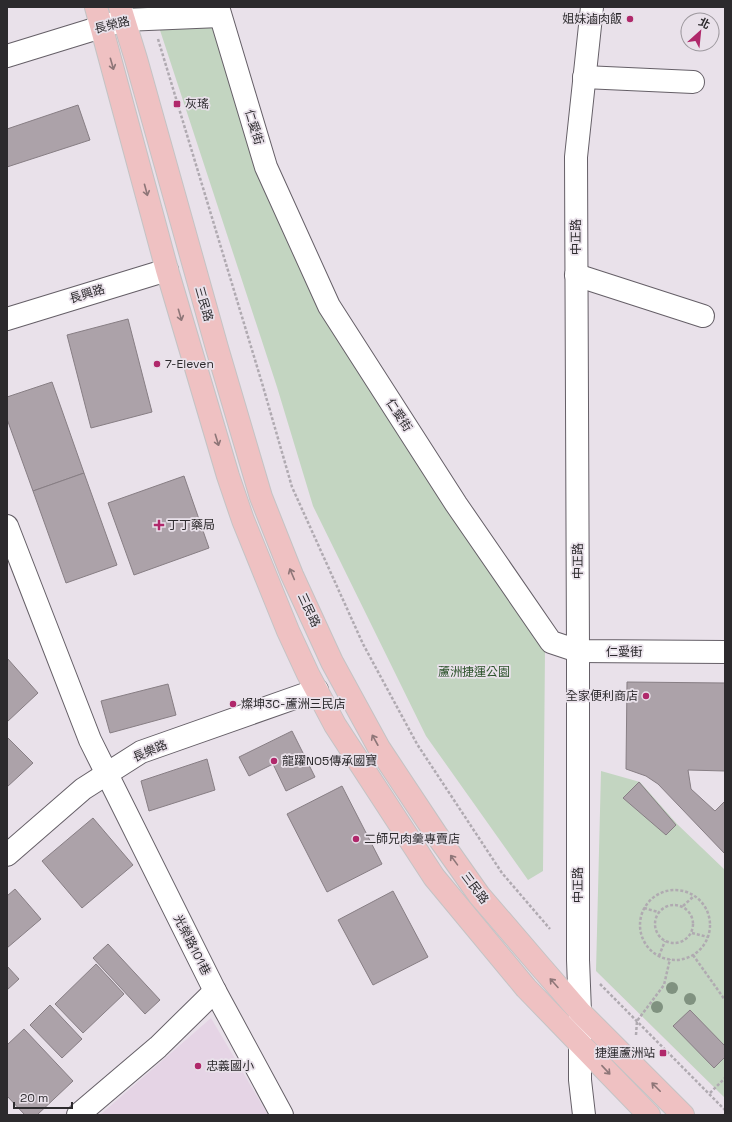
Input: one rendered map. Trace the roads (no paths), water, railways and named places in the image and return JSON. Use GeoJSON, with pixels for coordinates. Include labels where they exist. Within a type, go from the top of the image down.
{"type":"FeatureCollection","features":[{"type":"Feature","properties":{"kind":"main road","name":"三民路"},"geometry":{"type":"LineString","coordinates":[[122,13],[214,340],[261,497],[292,575],[332,662],[379,748],[436,834],[479,895],[580,1012],[683,1115]]}},
{"type":"Feature","properties":{"kind":"main road","name":"三民路"},"geometry":{"type":"LineString","coordinates":[[99,17],[167,270],[226,469],[243,520],[288,631],[317,690],[335,725],[434,877],[526,988],[649,1115]]}},
{"type":"Feature","properties":{"kind":"street","name":"中正路"},"geometry":{"type":"LineString","coordinates":[[584,1115],[580,1080],[578,960],[576,157],[592,7]]}},
{"type":"Feature","properties":{"kind":"street","name":"長榮路"},"geometry":{"type":"LineString","coordinates":[[7,56],[99,17],[122,13],[152,18],[219,11]]}},
{"type":"Feature","properties":{"kind":"street","name":"仁愛街"},"geometry":{"type":"LineString","coordinates":[[219,11],[266,167],[329,306],[456,504],[550,642],[578,651],[725,652]]}},
{"type":"Feature","properties":{"kind":"street"},"geometry":{"type":"LineString","coordinates":[[584,77],[693,82]]}},
{"type":"Feature","properties":{"kind":"street","name":"長興路"},"geometry":{"type":"LineString","coordinates":[[7,319],[167,270]]}},
{"type":"Feature","properties":{"kind":"street"},"geometry":{"type":"LineString","coordinates":[[576,275],[703,316]]}},
{"type":"Feature","properties":{"kind":"street","name":"光榮路101巷"},"geometry":{"type":"LineString","coordinates":[[7,526],[90,740],[215,991],[282,1115]]}},
{"type":"Feature","properties":{"kind":"street","name":"長樂路"},"geometry":{"type":"LineString","coordinates":[[7,855],[83,789],[141,752],[317,690]]}},
{"type":"Feature","properties":{"kind":"street"},"geometry":{"type":"LineString","coordinates":[[78,1115],[158,1047],[215,991]]}},
{"type":"Feature","properties":{"kind":"place","name":"姐妹滷肉飯"},"geometry":{"type":"Point","coordinates":[630,19]}},
{"type":"Feature","properties":{"kind":"place","name":"灰瑤"},"geometry":{"type":"Point","coordinates":[177,104]}},
{"type":"Feature","properties":{"kind":"place","name":"7-Eleven"},"geometry":{"type":"Point","coordinates":[157,364]}},
{"type":"Feature","properties":{"kind":"place","name":"丁丁藥局"},"geometry":{"type":"Point","coordinates":[159,525]}},
{"type":"Feature","properties":{"kind":"place","name":"全家便利商店"},"geometry":{"type":"Point","coordinates":[646,696]}},
{"type":"Feature","properties":{"kind":"place","name":"燦坤3C-蘆洲三民店"},"geometry":{"type":"Point","coordinates":[233,704]}},
{"type":"Feature","properties":{"kind":"place","name":"龍躍NO5傳承國寶"},"geometry":{"type":"Point","coordinates":[274,761]}},
{"type":"Feature","properties":{"kind":"place","name":"二師兄肉羹專賣店"},"geometry":{"type":"Point","coordinates":[356,839]}},
{"type":"Feature","properties":{"kind":"place","name":"捷運蘆洲站"},"geometry":{"type":"Point","coordinates":[663,1053]}},
{"type":"Feature","properties":{"kind":"place","name":"忠義國小"},"geometry":{"type":"Point","coordinates":[198,1066]}},
{"type":"Feature","properties":{"kind":"park label","name":"蘆洲捷運公園"},"geometry":{"type":"Point","coordinates":[474,672]}}]}
